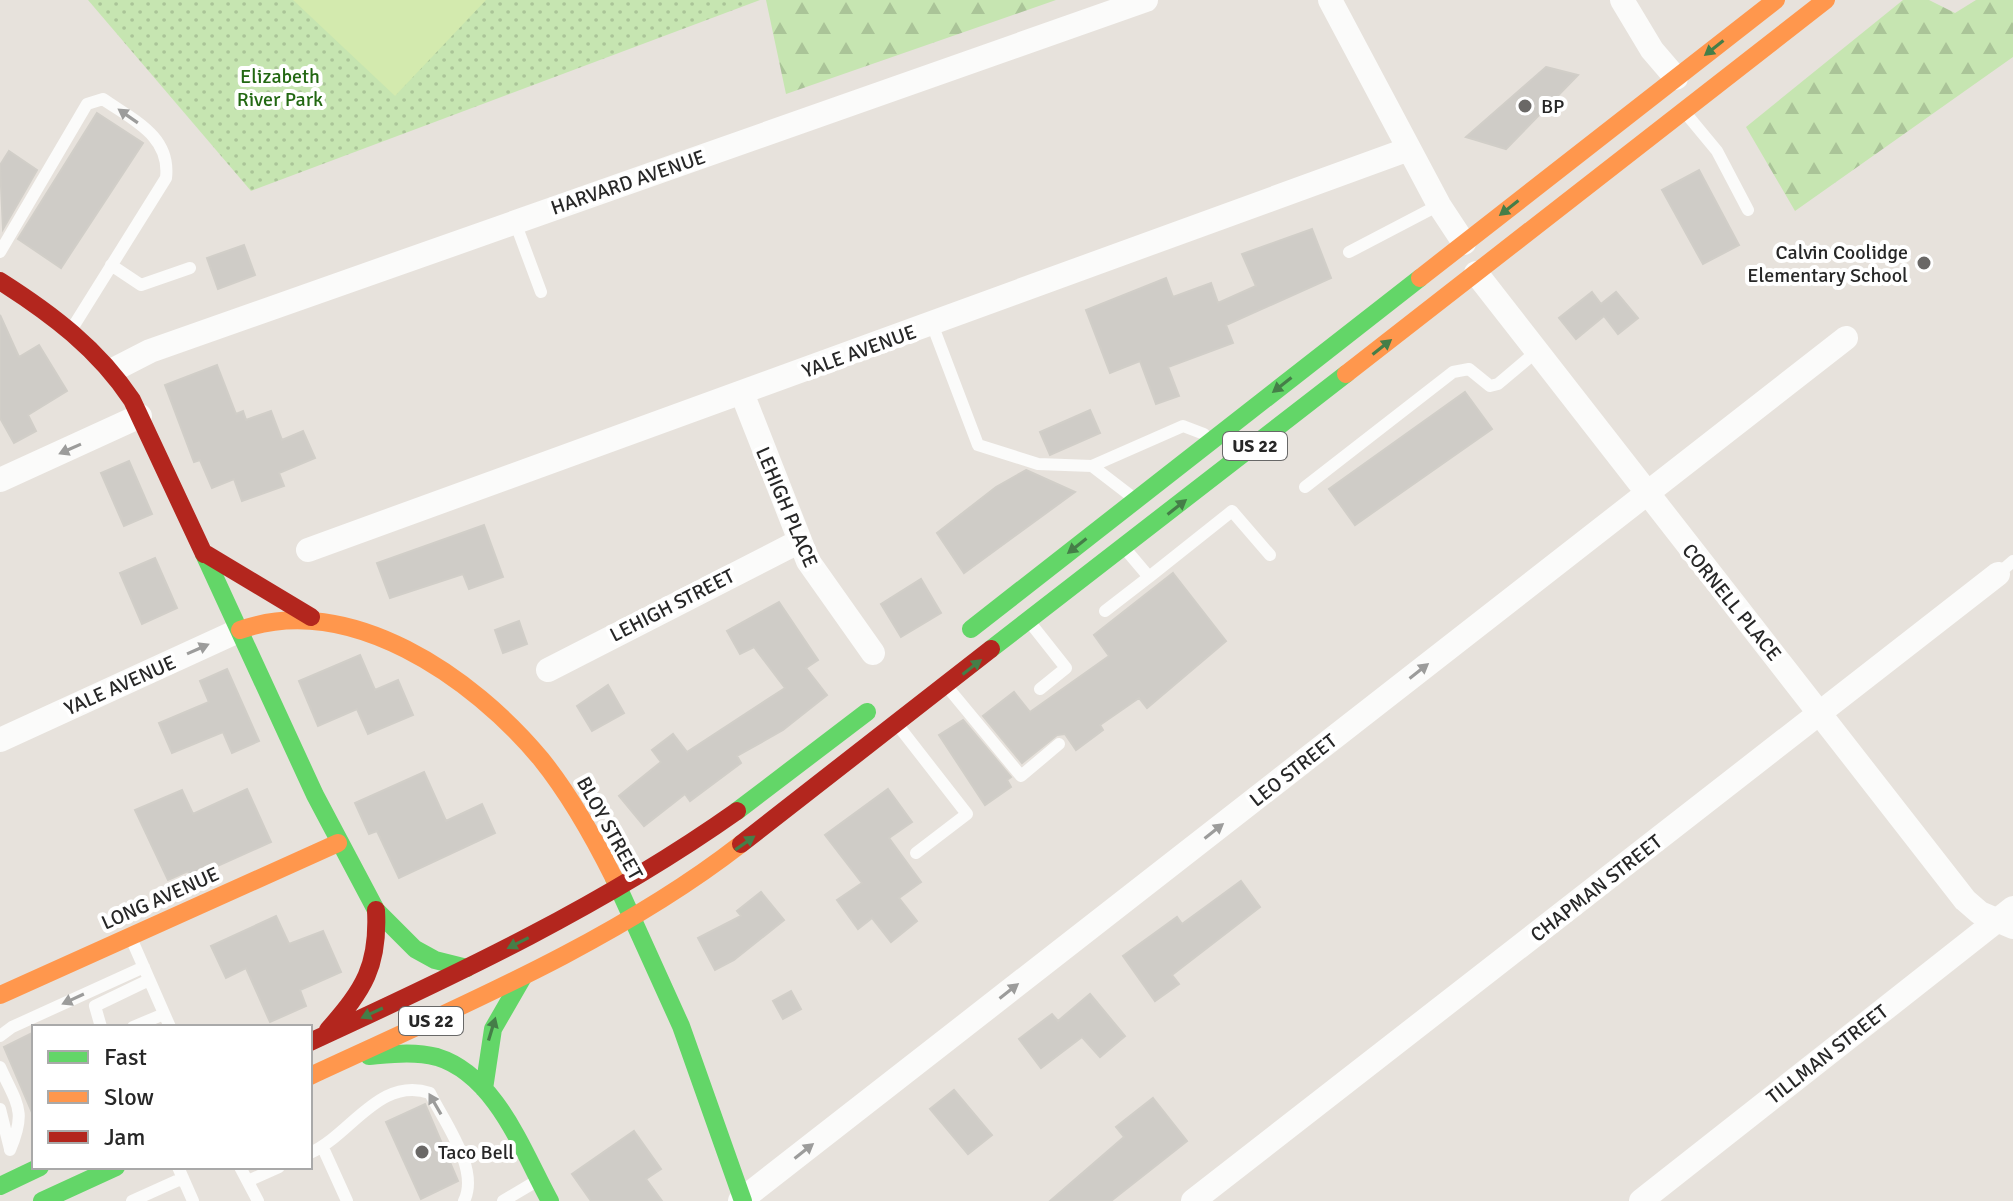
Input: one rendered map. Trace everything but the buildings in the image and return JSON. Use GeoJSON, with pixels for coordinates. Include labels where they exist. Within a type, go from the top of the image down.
{"type":"FeatureCollection","features":[{"type":"Feature","properties":{"kind":"main road","name":"US 22"},"geometry":{"type":"LineString","coordinates":[[954,643],[1776,0]]}},
{"type":"Feature","properties":{"kind":"main road","name":"US 22"},"geometry":{"type":"LineString","coordinates":[[312,1075],[523,977],[641,911],[718,862],[1125,548],[1220,497],[1476,273],[1826,0]]}},
{"type":"Feature","properties":{"kind":"main road"},"geometry":{"type":"LineString","coordinates":[[0,281],[71,330],[113,370],[140,416],[206,554],[338,843],[376,910],[415,949],[435,960],[467,968]]}},
{"type":"Feature","properties":{"kind":"main road"},"geometry":{"type":"LineString","coordinates":[[206,554],[311,617]]}},
{"type":"Feature","properties":{"kind":"main road","name":"BLOY STREET"},"geometry":{"type":"LineString","coordinates":[[240,630],[272,618],[311,617],[350,627],[384,641],[423,661],[478,698],[543,761],[589,828],[656,966],[742,1200]]}},
{"type":"Feature","properties":{"kind":"main road","name":"US 22"},"geometry":{"type":"LineString","coordinates":[[317,1038],[568,917],[679,850],[884,698]]}},
{"type":"Feature","properties":{"kind":"main road","name":"LONG AVENUE"},"geometry":{"type":"LineString","coordinates":[[0,995],[338,843]]}},
{"type":"Feature","properties":{"kind":"main road"},"geometry":{"type":"LineString","coordinates":[[317,1038],[358,996],[372,972],[378,948],[376,910]]}},
{"type":"Feature","properties":{"kind":"main road"},"geometry":{"type":"LineString","coordinates":[[484,1089],[486,1053],[493,1023],[523,977]]}},
{"type":"Feature","properties":{"kind":"main road"},"geometry":{"type":"LineString","coordinates":[[338,1064],[384,1053],[427,1052],[455,1062],[484,1089],[550,1201]]}},
{"type":"Feature","properties":{"kind":"main road"},"geometry":{"type":"LineString","coordinates":[[8,1182],[36,1169]]}},
{"type":"Feature","properties":{"kind":"main road"},"geometry":{"type":"LineString","coordinates":[[42,1201],[112,1169]]}},
{"type":"Feature","properties":{"kind":"street","name":"HARVARD AVENUE"},"geometry":{"type":"LineString","coordinates":[[113,370],[150,351],[1146,0]]}},
{"type":"Feature","properties":{"kind":"street"},"geometry":{"type":"LineString","coordinates":[[1330,0],[1439,205],[1464,243]]}},
{"type":"Feature","properties":{"kind":"street"},"geometry":{"type":"LineString","coordinates":[[1622,0],[1646,41],[1676,78]]}},
{"type":"Feature","properties":{"kind":"street","name":"YALE AVENUE"},"geometry":{"type":"LineString","coordinates":[[308,550],[1409,149]]}},
{"type":"Feature","properties":{"kind":"street","name":"CORNELL PLACE"},"geometry":{"type":"LineString","coordinates":[[1476,273],[1965,900],[1980,913],[2007,918]]}},
{"type":"Feature","properties":{"kind":"street","name":"LEO STREET"},"geometry":{"type":"LineString","coordinates":[[742,1200],[1846,338]]}},
{"type":"Feature","properties":{"kind":"street","name":"LEHIGH PLACE"},"geometry":{"type":"LineString","coordinates":[[742,393],[798,542],[831,598],[873,653]]}},
{"type":"Feature","properties":{"kind":"street"},"geometry":{"type":"LineString","coordinates":[[0,480],[140,416]]}},
{"type":"Feature","properties":{"kind":"street","name":"LEHIGH STREET"},"geometry":{"type":"LineString","coordinates":[[548,670],[798,542]]}},
{"type":"Feature","properties":{"kind":"street","name":"CHAPMAN STREET"},"geometry":{"type":"LineString","coordinates":[[1193,1201],[2005,567]]}},
{"type":"Feature","properties":{"kind":"street","name":"YALE AVENUE"},"geometry":{"type":"LineString","coordinates":[[0,740],[240,630]]}},
{"type":"Feature","properties":{"kind":"street","name":"TILLMAN STREET"},"geometry":{"type":"LineString","coordinates":[[1641,1201],[2007,918]]}},
{"type":"Feature","properties":{"kind":"lane"},"geometry":{"type":"LineString","coordinates":[[0,252],[87,104],[103,99],[152,133],[168,160],[166,178],[71,330]]}},
{"type":"Feature","properties":{"kind":"lane"},"geometry":{"type":"LineString","coordinates":[[1683,111],[1717,151],[1748,210]]}},
{"type":"Feature","properties":{"kind":"lane"},"geometry":{"type":"LineString","coordinates":[[1349,252],[1439,205]]}},
{"type":"Feature","properties":{"kind":"lane"},"geometry":{"type":"LineString","coordinates":[[515,222],[541,292]]}},
{"type":"Feature","properties":{"kind":"lane"},"geometry":{"type":"LineString","coordinates":[[111,265],[141,285],[190,268]]}},
{"type":"Feature","properties":{"kind":"lane"},"geometry":{"type":"LineString","coordinates":[[932,324],[978,445],[1038,464],[1092,466],[1183,426],[1214,438]]}},
{"type":"Feature","properties":{"kind":"lane"},"geometry":{"type":"LineString","coordinates":[[1305,487],[1453,372],[1469,369],[1490,386],[1498,384],[1536,352]]}},
{"type":"Feature","properties":{"kind":"lane"},"geometry":{"type":"LineString","coordinates":[[1092,466],[1136,500]]}},
{"type":"Feature","properties":{"kind":"lane"},"geometry":{"type":"LineString","coordinates":[[1105,611],[1149,577],[1220,497],[1270,555]]}},
{"type":"Feature","properties":{"kind":"lane"},"geometry":{"type":"LineString","coordinates":[[1125,548],[1149,577]]}},
{"type":"Feature","properties":{"kind":"lane"},"geometry":{"type":"LineString","coordinates":[[1030,622],[1066,668],[1040,689]]}},
{"type":"Feature","properties":{"kind":"lane"},"geometry":{"type":"LineString","coordinates":[[947,687],[1021,776],[1059,744]]}},
{"type":"Feature","properties":{"kind":"lane"},"geometry":{"type":"LineString","coordinates":[[898,725],[967,814],[916,853]]}},
{"type":"Feature","properties":{"kind":"lane"},"geometry":{"type":"LineString","coordinates":[[130,936],[169,1025]]}},
{"type":"Feature","properties":{"kind":"lane"},"geometry":{"type":"LineString","coordinates":[[0,1036],[12,1027],[144,967]]}},
{"type":"Feature","properties":{"kind":"lane"},"geometry":{"type":"LineString","coordinates":[[100,1025],[94,1013],[95,1006],[149,980]]}},
{"type":"Feature","properties":{"kind":"lane"},"geometry":{"type":"LineString","coordinates":[[138,1025],[164,1014]]}},
{"type":"Feature","properties":{"kind":"lane"},"geometry":{"type":"LineString","coordinates":[[0,1067],[20,1110],[22,1124],[10,1150]]}},
{"type":"Feature","properties":{"kind":"lane"},"geometry":{"type":"LineString","coordinates":[[347,1201],[316,1150],[371,1105],[395,1092],[413,1088],[430,1093],[466,1165],[469,1189],[464,1201]]}},
{"type":"Feature","properties":{"kind":"lane"},"geometry":{"type":"LineString","coordinates":[[0,1109],[10,1150],[8,1182]]}},
{"type":"Feature","properties":{"kind":"lane"},"geometry":{"type":"LineString","coordinates":[[241,1169],[258,1201]]}},
{"type":"Feature","properties":{"kind":"lane"},"geometry":{"type":"LineString","coordinates":[[248,1181],[275,1169]]}},
{"type":"Feature","properties":{"kind":"lane"},"geometry":{"type":"LineString","coordinates":[[132,1201],[180,1172],[193,1201]]}},
{"type":"Feature","properties":{"kind":"lane"},"geometry":{"type":"LineString","coordinates":[[503,1201],[537,1181]]}},
{"type":"Feature","properties":{"kind":"green space","name":"Elizabeth River Park"},"geometry":{"type":"Polygon","coordinates":[[[88,0],[760,0],[251,191],[88,0]]]}},
{"type":"Feature","properties":{"kind":"green space"},"geometry":{"type":"Polygon","coordinates":[[[293,0],[486,0],[395,96],[293,0]]]}},
{"type":"Feature","properties":{"kind":"green space"},"geometry":{"type":"Polygon","coordinates":[[[766,0],[1056,0],[786,94],[766,0]]]}},
{"type":"Feature","properties":{"kind":"green space"},"geometry":{"type":"Polygon","coordinates":[[[1903,0],[1929,0],[1955,13],[1976,0],[2013,0],[2013,57],[1795,211],[1746,127],[1903,0]]]}},
{"type":"Feature","properties":{"kind":"traffic: fast"},"geometry":{"type":"LineString","coordinates":[[971,629],[1420,278]]}},
{"type":"Feature","properties":{"kind":"traffic: fast"},"geometry":{"type":"LineString","coordinates":[[991,649],[1346,374]]}},
{"type":"Feature","properties":{"kind":"traffic: fast"},"geometry":{"type":"LineString","coordinates":[[204,554],[315,795],[376,910],[415,949],[435,960],[467,968]]}},
{"type":"Feature","properties":{"kind":"traffic: fast"},"geometry":{"type":"LineString","coordinates":[[737,811],[867,712]]}},
{"type":"Feature","properties":{"kind":"traffic: fast"},"geometry":{"type":"LineString","coordinates":[[614,878],[681,1026],[743,1201]]}},
{"type":"Feature","properties":{"kind":"traffic: fast"},"geometry":{"type":"LineString","coordinates":[[484,1089],[493,1029],[523,977]]}},
{"type":"Feature","properties":{"kind":"traffic: fast"},"geometry":{"type":"LineString","coordinates":[[369,1056],[411,1054],[437,1057],[458,1066],[476,1080],[506,1117],[550,1201]]}},
{"type":"Feature","properties":{"kind":"traffic: fast"},"geometry":{"type":"LineString","coordinates":[[0,1186],[36,1169]]}},
{"type":"Feature","properties":{"kind":"traffic: fast"},"geometry":{"type":"LineString","coordinates":[[42,1201],[112,1169]]}},
{"type":"Feature","properties":{"kind":"traffic: slow"},"geometry":{"type":"LineString","coordinates":[[1420,278],[1776,0]]}},
{"type":"Feature","properties":{"kind":"traffic: slow"},"geometry":{"type":"LineString","coordinates":[[1346,374],[1826,0]]}},
{"type":"Feature","properties":{"kind":"traffic: slow"},"geometry":{"type":"LineString","coordinates":[[240,630],[281,621],[323,622],[365,632],[406,649],[445,672],[481,699],[541,759],[580,816],[614,878]]}},
{"type":"Feature","properties":{"kind":"traffic: slow"},"geometry":{"type":"LineString","coordinates":[[0,995],[338,843]]}},
{"type":"Feature","properties":{"kind":"traffic: slow"},"geometry":{"type":"LineString","coordinates":[[312,1075],[476,999],[587,943],[641,912],[741,844]]}},
{"type":"Feature","properties":{"kind":"traffic: jam"},"geometry":{"type":"LineString","coordinates":[[0,281],[73,334],[119,382],[132,400],[204,554]]}},
{"type":"Feature","properties":{"kind":"traffic: jam"},"geometry":{"type":"LineString","coordinates":[[206,554],[311,617]]}},
{"type":"Feature","properties":{"kind":"traffic: jam"},"geometry":{"type":"LineString","coordinates":[[741,844],[991,649]]}},
{"type":"Feature","properties":{"kind":"traffic: jam"},"geometry":{"type":"LineString","coordinates":[[312,1041],[529,936],[635,877],[737,811]]}},
{"type":"Feature","properties":{"kind":"traffic: jam"},"geometry":{"type":"LineString","coordinates":[[328,1030],[367,976],[375,947],[376,910]]}},
{"type":"Feature","properties":{"kind":"place","name":"BP"},"geometry":{"type":"Point","coordinates":[1525,106]}},
{"type":"Feature","properties":{"kind":"place","name":"Calvin Coolidge Elementary School"},"geometry":{"type":"Point","coordinates":[1924,263]}},
{"type":"Feature","properties":{"kind":"place","name":"Taco Bell"},"geometry":{"type":"Point","coordinates":[422,1152]}}]}
